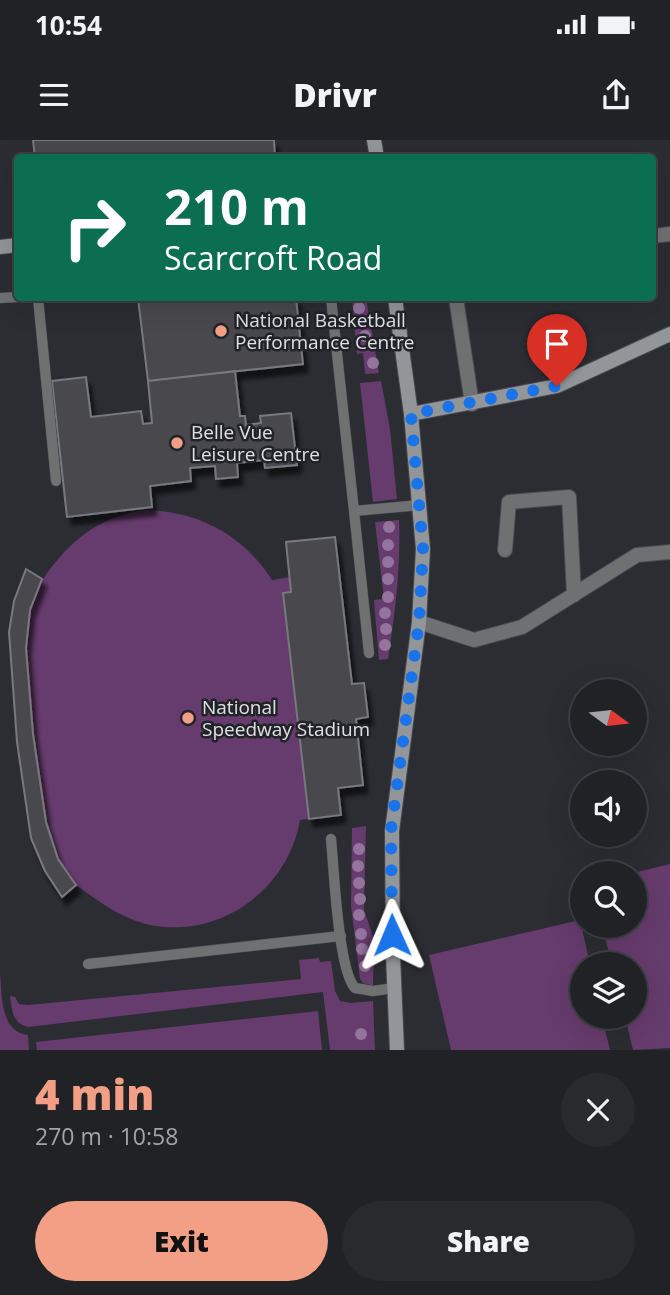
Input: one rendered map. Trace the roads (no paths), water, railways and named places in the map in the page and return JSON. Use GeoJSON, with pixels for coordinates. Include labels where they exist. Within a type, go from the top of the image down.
{"type":"FeatureCollection","features":[{"type":"Feature","properties":{"kind":"street"},"geometry":{"type":"LineString","coordinates":[[396,301],[411,414],[423,549],[419,622],[391,831],[397,1050]]}},
{"type":"Feature","properties":{"kind":"street"},"geometry":{"type":"LineString","coordinates":[[456,301],[472,404]]}},
{"type":"Feature","properties":{"kind":"street"},"geometry":{"type":"LineString","coordinates":[[411,414],[557,386],[670,334]]}},
{"type":"Feature","properties":{"kind":"street"},"geometry":{"type":"LineString","coordinates":[[505,550],[509,502],[569,497],[574,595]]}},
{"type":"Feature","properties":{"kind":"street"},"geometry":{"type":"LineString","coordinates":[[419,622],[474,640],[523,627],[637,555],[670,551]]}},
{"type":"Feature","properties":{"kind":"lane"},"geometry":{"type":"LineString","coordinates":[[38,301],[56,481]]}},
{"type":"Feature","properties":{"kind":"lane"},"geometry":{"type":"LineString","coordinates":[[331,301],[369,653]]}},
{"type":"Feature","properties":{"kind":"lane"},"geometry":{"type":"LineString","coordinates":[[354,511],[420,505]]}},
{"type":"Feature","properties":{"kind":"lane"},"geometry":{"type":"LineString","coordinates":[[331,839],[348,978],[355,988],[394,988]]}},
{"type":"Feature","properties":{"kind":"lane"},"geometry":{"type":"LineString","coordinates":[[88,964],[341,936]]}},
{"type":"Feature","properties":{"kind":"place","name":"National Basketball Performance Centre"},"geometry":{"type":"Point","coordinates":[221,331]}},
{"type":"Feature","properties":{"kind":"place","name":"Belle Vue Leisure Centre"},"geometry":{"type":"Point","coordinates":[177,443]}},
{"type":"Feature","properties":{"kind":"place","name":"National Speedway Stadium"},"geometry":{"type":"Point","coordinates":[188,718]}}]}
